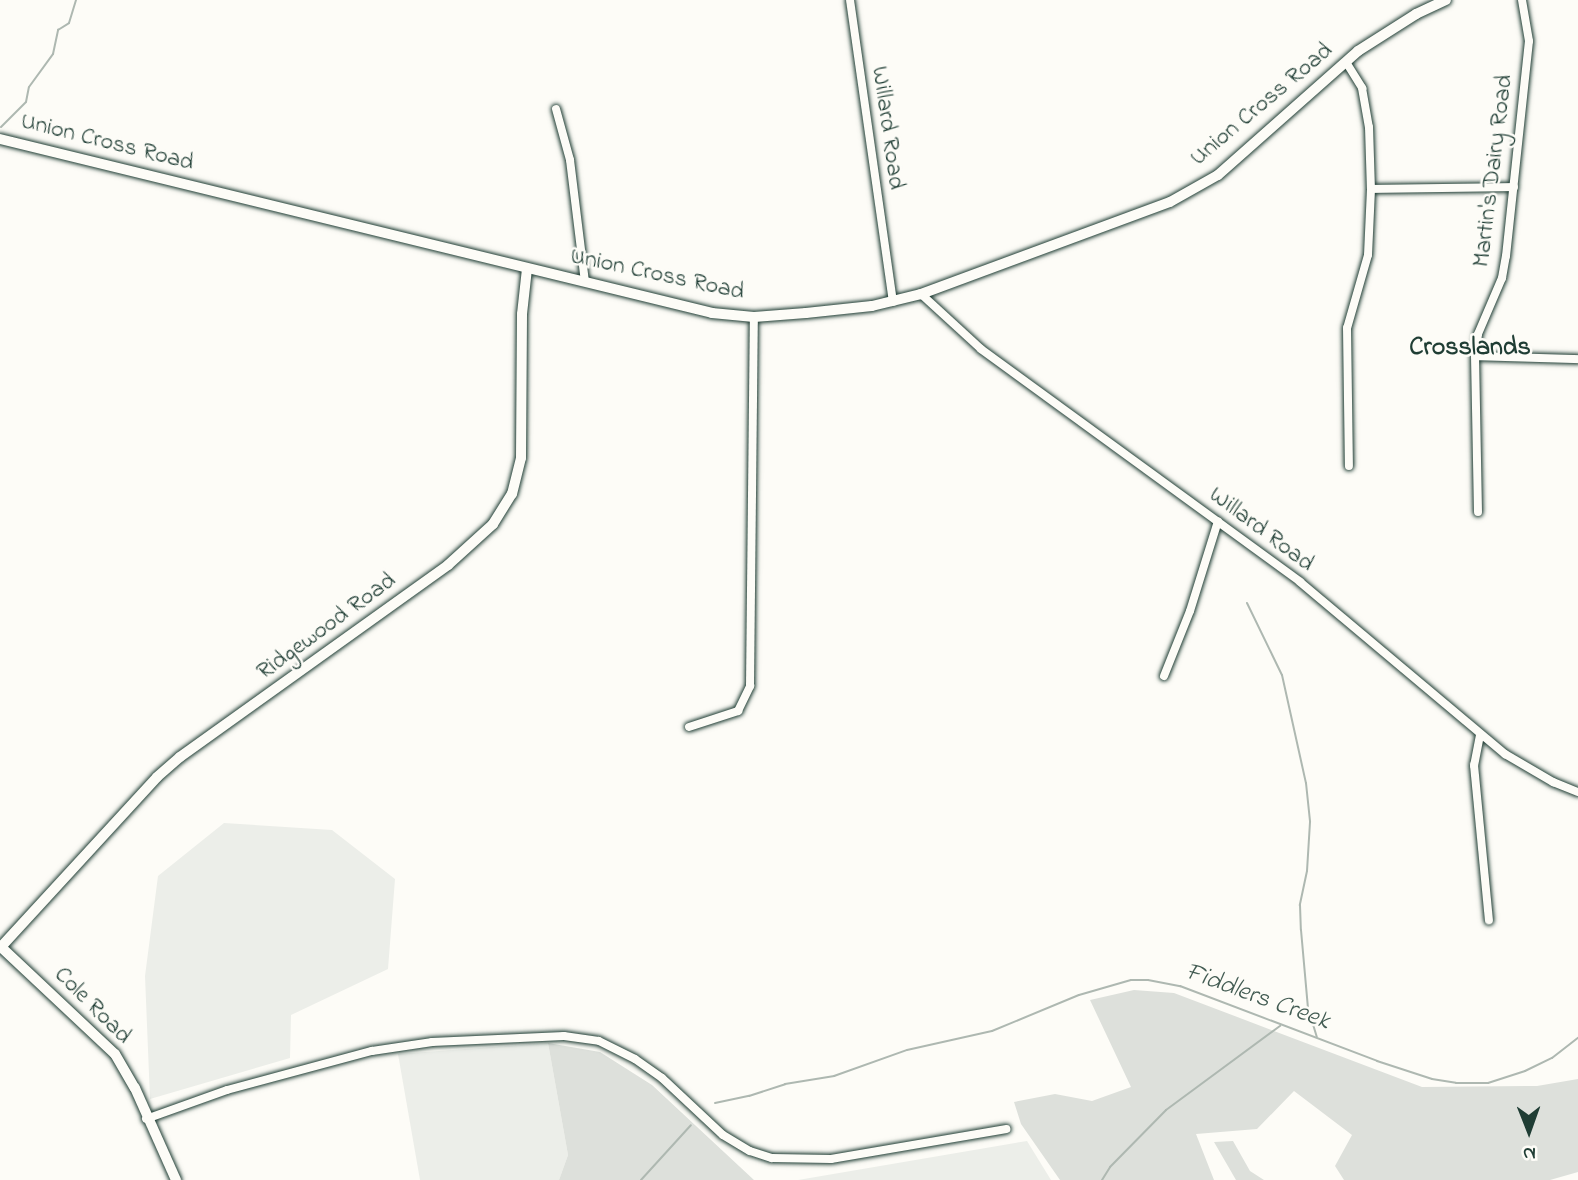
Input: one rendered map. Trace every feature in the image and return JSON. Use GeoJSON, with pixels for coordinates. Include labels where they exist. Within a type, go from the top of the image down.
{"type":"FeatureCollection","features":[{"type":"Feature","properties":{"kind":"main road","name":"Union Cross Road"},"geometry":{"type":"LineString","coordinates":[[0,139],[712,313],[754,317],[893,302],[921,295],[1170,202],[1218,175],[1346,62],[1416,14],[1447,0]]}},
{"type":"Feature","properties":{"kind":"main road","name":"Ridgewood Road"},"geometry":{"type":"LineString","coordinates":[[0,947],[130,804],[180,757],[448,565],[493,524],[512,494],[521,458],[522,314],[527,269]]}},
{"type":"Feature","properties":{"kind":"street","name":"Willard Road"},"geometry":{"type":"LineString","coordinates":[[850,0],[893,302]]}},
{"type":"Feature","properties":{"kind":"street","name":"Martin's Dairy Road"},"geometry":{"type":"LineString","coordinates":[[1478,512],[1475,356],[1478,334],[1502,278],[1529,41],[1522,0]]}},
{"type":"Feature","properties":{"kind":"street"},"geometry":{"type":"LineString","coordinates":[[1346,62],[1362,88],[1369,127],[1371,189],[1368,255],[1347,327],[1349,466]]}},
{"type":"Feature","properties":{"kind":"street"},"geometry":{"type":"LineString","coordinates":[[556,109],[570,160],[585,282]]}},
{"type":"Feature","properties":{"kind":"street"},"geometry":{"type":"LineString","coordinates":[[1371,189],[1514,187]]}},
{"type":"Feature","properties":{"kind":"street","name":"Willard Road"},"geometry":{"type":"LineString","coordinates":[[921,295],[981,349],[1300,582],[1480,735],[1524,767],[1578,792]]}},
{"type":"Feature","properties":{"kind":"street"},"geometry":{"type":"LineString","coordinates":[[689,727],[738,711],[750,686],[754,317]]}},
{"type":"Feature","properties":{"kind":"street"},"geometry":{"type":"LineString","coordinates":[[1475,356],[1578,359]]}},
{"type":"Feature","properties":{"kind":"street"},"geometry":{"type":"LineString","coordinates":[[1164,676],[1189,611],[1218,521]]}},
{"type":"Feature","properties":{"kind":"street"},"geometry":{"type":"LineString","coordinates":[[1480,735],[1474,765],[1489,920]]}},
{"type":"Feature","properties":{"kind":"street","name":"Cole Road"},"geometry":{"type":"LineString","coordinates":[[0,947],[115,1054],[135,1088],[146,1119],[176,1180]]}},
{"type":"Feature","properties":{"kind":"street"},"geometry":{"type":"LineString","coordinates":[[146,1119],[227,1090],[372,1051],[432,1042],[564,1037],[599,1041],[635,1059],[662,1079],[723,1135],[750,1151],[772,1158],[831,1159],[1006,1129]]}},
{"type":"Feature","properties":{"kind":"shaded area"},"geometry":{"type":"Polygon","coordinates":[[[224,823],[332,830],[395,879],[388,969],[291,1015],[290,1058],[150,1099],[145,976],[158,876],[224,823]]]}},
{"type":"Feature","properties":{"kind":"shaded area"},"geometry":{"type":"Polygon","coordinates":[[[1134,990],[1174,993],[1422,1087],[1537,1086],[1578,1079],[1578,1172],[1550,1180],[1344,1180],[1335,1166],[1352,1135],[1294,1091],[1257,1129],[1196,1134],[1214,1180],[1060,1180],[1021,1124],[1014,1102],[1055,1094],[1092,1101],[1131,1087],[1090,1000],[1134,990]]]}},
{"type":"Feature","properties":{"kind":"shaded area"},"geometry":{"type":"Polygon","coordinates":[[[548,1043],[568,1155],[559,1180],[420,1180],[398,1054],[548,1043]]]}},
{"type":"Feature","properties":{"kind":"shaded area"},"geometry":{"type":"Polygon","coordinates":[[[548,1043],[600,1052],[652,1085],[754,1180],[559,1180],[568,1155],[548,1043]]]}},
{"type":"Feature","properties":{"kind":"shaded area"},"geometry":{"type":"Polygon","coordinates":[[[1027,1141],[1051,1180],[798,1180],[1027,1141]]]}},
{"type":"Feature","properties":{"kind":"shaded area"},"geometry":{"type":"Polygon","coordinates":[[[1233,1141],[1250,1171],[1264,1180],[1236,1180],[1214,1142],[1233,1141]]]}},
{"type":"Feature","properties":{"kind":"waterway"},"geometry":{"type":"LineString","coordinates":[[1,127],[26,102],[29,87],[53,54],[58,30],[69,23],[76,0]]}},
{"type":"Feature","properties":{"kind":"waterway"},"geometry":{"type":"LineString","coordinates":[[1247,603],[1282,675],[1306,783],[1310,822],[1307,871],[1300,905],[1301,930],[1308,1008],[1317,1037]]}},
{"type":"Feature","properties":{"kind":"waterway","name":"Fiddlers Creek"},"geometry":{"type":"LineString","coordinates":[[715,1103],[749,1096],[785,1084],[834,1076],[907,1050],[992,1031],[1079,995],[1131,980],[1180,986],[1377,1061],[1432,1079],[1456,1083],[1488,1083],[1525,1071],[1552,1058],[1578,1038]]}},
{"type":"Feature","properties":{"kind":"waterway"},"geometry":{"type":"LineString","coordinates":[[1102,1180],[1110,1167],[1166,1110],[1280,1026]]}},
{"type":"Feature","properties":{"kind":"waterway","name":"Fiddlers Creek"},"geometry":{"type":"LineString","coordinates":[[641,1180],[691,1125]]}},
{"type":"Feature","properties":{"kind":"district","name":"Crosslands"},"geometry":{"type":"Point","coordinates":[1470,349]}}]}
